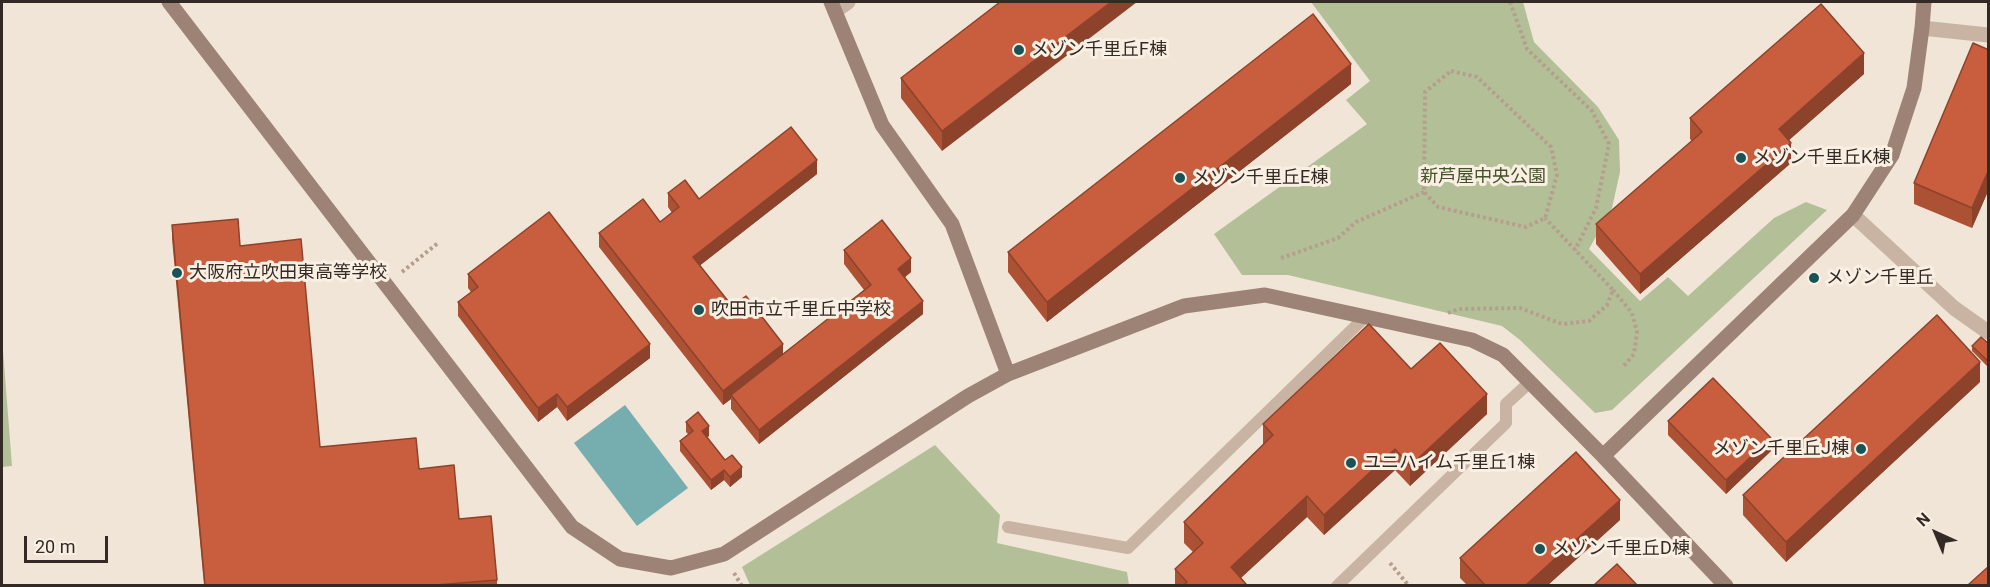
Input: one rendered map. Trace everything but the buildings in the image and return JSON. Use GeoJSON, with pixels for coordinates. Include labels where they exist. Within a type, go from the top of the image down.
{"type":"FeatureCollection","features":[{"type":"Feature","properties":{"kind":"street"},"geometry":{"type":"LineString","coordinates":[[169,2],[572,527],[620,558],[671,568],[724,554],[968,396],[1008,374],[1184,306],[1265,295],[1472,340],[1503,355],[1726,585]]}},
{"type":"Feature","properties":{"kind":"street"},"geometry":{"type":"LineString","coordinates":[[848,2],[833,6],[882,125],[952,224],[1008,374]]}},
{"type":"Feature","properties":{"kind":"street"},"geometry":{"type":"LineString","coordinates":[[1603,456],[1853,215],[1892,155],[1914,88],[1924,2]]}},
{"type":"Feature","properties":{"kind":"street"},"geometry":{"type":"LineString","coordinates":[[1922,28],[1989,35]]}},
{"type":"Feature","properties":{"kind":"street"},"geometry":{"type":"LineString","coordinates":[[1853,215],[1954,308],[1988,331]]}},
{"type":"Feature","properties":{"kind":"lane"},"geometry":{"type":"LineString","coordinates":[[1008,527],[1128,548],[1365,317]]}},
{"type":"Feature","properties":{"kind":"lane"},"geometry":{"type":"LineString","coordinates":[[1337,585],[1506,423],[1506,404],[1530,382]]}},
{"type":"Feature","properties":{"kind":"path"},"geometry":{"type":"LineString","coordinates":[[1510,2],[1527,49],[1592,111],[1609,144],[1596,208],[1575,250]]}},
{"type":"Feature","properties":{"kind":"path"},"geometry":{"type":"LineString","coordinates":[[1452,71],[1477,77],[1551,147],[1557,175],[1545,218],[1526,227],[1438,207],[1424,192],[1425,92],[1452,71]]}},
{"type":"Feature","properties":{"kind":"path"},"geometry":{"type":"LineString","coordinates":[[1281,258],[1338,238],[1356,222],[1424,192]]}},
{"type":"Feature","properties":{"kind":"path"},"geometry":{"type":"LineString","coordinates":[[1545,218],[1613,290],[1632,314],[1637,332],[1634,354],[1622,368]]}},
{"type":"Feature","properties":{"kind":"path"},"geometry":{"type":"LineString","coordinates":[[399,274],[438,243]]}},
{"type":"Feature","properties":{"kind":"path"},"geometry":{"type":"LineString","coordinates":[[1448,313],[1458,309],[1520,308],[1562,324],[1589,321],[1607,305],[1613,290]]}},
{"type":"Feature","properties":{"kind":"path"},"geometry":{"type":"LineString","coordinates":[[731,568],[742,585]]}},
{"type":"Feature","properties":{"kind":"green space","name":"新芦屋中央公園"},"geometry":{"type":"Polygon","coordinates":[[[1311,2],[1523,2],[1534,42],[1598,107],[1619,140],[1620,172],[1612,208],[1589,249],[1640,301],[1668,277],[1688,296],[1774,218],[1806,202],[1827,210],[1612,410],[1595,413],[1520,340],[1502,326],[1288,275],[1242,275],[1214,234],[1367,124],[1346,100],[1370,81],[1311,2]]]}},
{"type":"Feature","properties":{"kind":"green space"},"geometry":{"type":"Polygon","coordinates":[[[2,338],[12,466],[2,467],[2,338]]]}},
{"type":"Feature","properties":{"kind":"green space"},"geometry":{"type":"Polygon","coordinates":[[[935,445],[1000,515],[997,543],[1127,572],[1129,585],[750,585],[742,567],[935,445]]]}},
{"type":"Feature","properties":{"kind":"water"},"geometry":{"type":"Polygon","coordinates":[[[625,405],[688,488],[637,526],[574,443],[625,405]]]}},
{"type":"Feature","properties":{"kind":"place","name":"メゾン千里丘F棟"},"geometry":{"type":"Point","coordinates":[1019,50]}},
{"type":"Feature","properties":{"kind":"place","name":"メゾン千里丘K棟"},"geometry":{"type":"Point","coordinates":[1741,158]}},
{"type":"Feature","properties":{"kind":"place","name":"メゾン千里丘E棟"},"geometry":{"type":"Point","coordinates":[1180,178]}},
{"type":"Feature","properties":{"kind":"place","name":"大阪府立吹田東高等学校"},"geometry":{"type":"Point","coordinates":[177,273]}},
{"type":"Feature","properties":{"kind":"place","name":"メゾン千里丘"},"geometry":{"type":"Point","coordinates":[1814,278]}},
{"type":"Feature","properties":{"kind":"place","name":"吹田市立千里丘中学校"},"geometry":{"type":"Point","coordinates":[699,310]}},
{"type":"Feature","properties":{"kind":"place","name":"メゾン千里丘J棟"},"geometry":{"type":"Point","coordinates":[1861,449]}},
{"type":"Feature","properties":{"kind":"place","name":"ユニハイム千里丘1棟"},"geometry":{"type":"Point","coordinates":[1351,463]}},
{"type":"Feature","properties":{"kind":"place","name":"メゾン千里丘D棟"},"geometry":{"type":"Point","coordinates":[1540,549]}}]}
